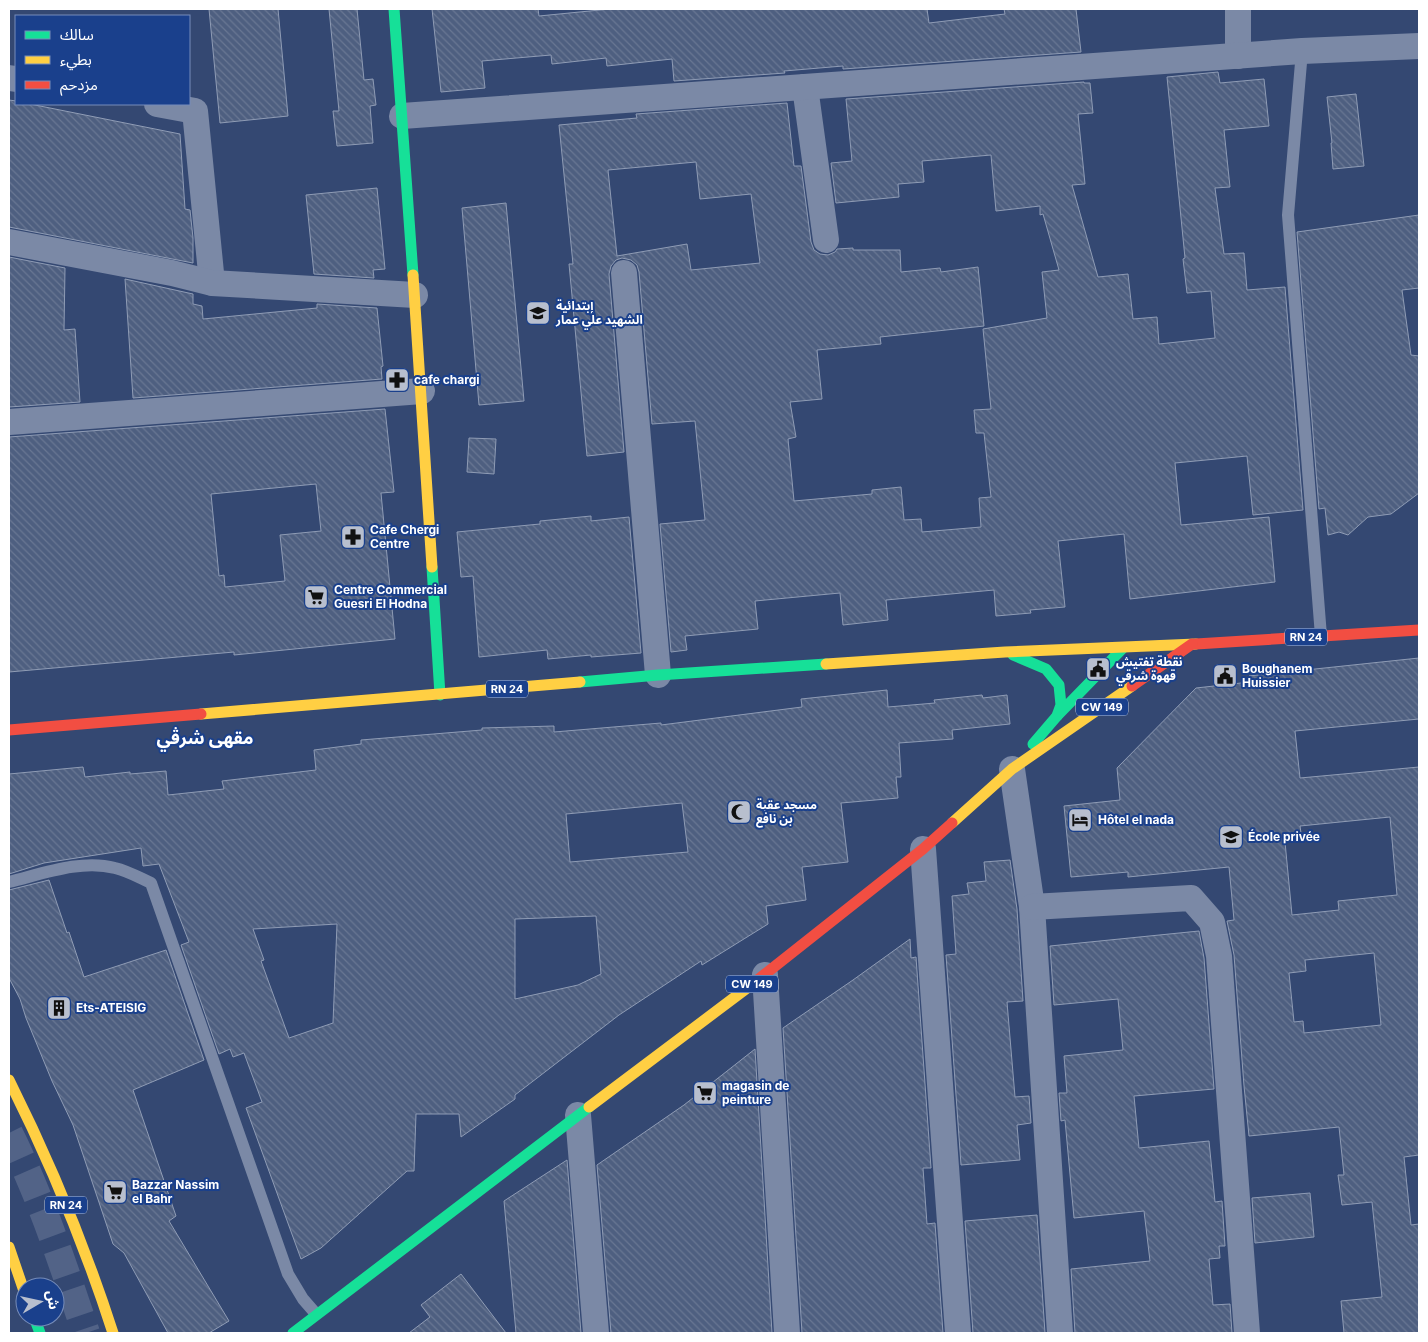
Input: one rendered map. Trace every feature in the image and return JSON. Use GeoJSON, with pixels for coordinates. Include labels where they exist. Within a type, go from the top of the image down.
{"type":"FeatureCollection","features":[{"type":"Feature","properties":{"kind":"main road"},"geometry":{"type":"LineString","coordinates":[[394,9],[422,391],[440,695]]}},
{"type":"Feature","properties":{"kind":"main road","name":"RN 24"},"geometry":{"type":"LineString","coordinates":[[9,730],[440,695],[658,675],[1005,652],[1123,648],[1419,630]]}},
{"type":"Feature","properties":{"kind":"main road","name":"CW 149"},"geometry":{"type":"LineString","coordinates":[[292,1333],[765,975],[923,849],[1012,769],[1192,644]]}},
{"type":"Feature","properties":{"kind":"main road"},"geometry":{"type":"LineString","coordinates":[[1012,769],[1057,716],[1123,648]]}},
{"type":"Feature","properties":{"kind":"main road"},"geometry":{"type":"LineString","coordinates":[[1005,652],[1046,669],[1059,685],[1061,705],[1057,716]]}},
{"type":"Feature","properties":{"kind":"main road","name":"RN 24"},"geometry":{"type":"LineString","coordinates":[[9,1080],[58,1184],[113,1333]]}},
{"type":"Feature","properties":{"kind":"main road"},"geometry":{"type":"LineString","coordinates":[[9,1247],[19,1277]]}},
{"type":"Feature","properties":{"kind":"street"},"geometry":{"type":"LineString","coordinates":[[1238,9],[1238,56]]}},
{"type":"Feature","properties":{"kind":"street"},"geometry":{"type":"LineString","coordinates":[[402,116],[1302,51],[1419,46]]}},
{"type":"Feature","properties":{"kind":"street"},"geometry":{"type":"LineString","coordinates":[[805,87],[826,240]]}},
{"type":"Feature","properties":{"kind":"street"},"geometry":{"type":"LineString","coordinates":[[162,105],[195,111],[212,283]]}},
{"type":"Feature","properties":{"kind":"street"},"geometry":{"type":"LineString","coordinates":[[9,242],[172,273],[212,283],[415,295]]}},
{"type":"Feature","properties":{"kind":"street"},"geometry":{"type":"LineString","coordinates":[[624,273],[658,675]]}},
{"type":"Feature","properties":{"kind":"street"},"geometry":{"type":"LineString","coordinates":[[9,422],[422,391]]}},
{"type":"Feature","properties":{"kind":"street"},"geometry":{"type":"LineString","coordinates":[[1012,769],[1032,907],[1060,1333]]}},
{"type":"Feature","properties":{"kind":"street"},"geometry":{"type":"LineString","coordinates":[[923,849],[958,1333]]}},
{"type":"Feature","properties":{"kind":"street"},"geometry":{"type":"LineString","coordinates":[[1032,907],[1191,898],[1212,922],[1219,956],[1247,1333]]}},
{"type":"Feature","properties":{"kind":"street"},"geometry":{"type":"LineString","coordinates":[[765,975],[787,1333]]}},
{"type":"Feature","properties":{"kind":"street"},"geometry":{"type":"LineString","coordinates":[[578,1115],[596,1333]]}},
{"type":"Feature","properties":{"kind":"lane"},"geometry":{"type":"LineString","coordinates":[[1302,51],[1288,215],[1321,636]]}},
{"type":"Feature","properties":{"kind":"lane"},"geometry":{"type":"LineString","coordinates":[[9,882],[72,867],[99,865],[116,868],[151,883],[288,1274],[303,1300],[316,1314]]}},
{"type":"Feature","properties":{"kind":"building"},"geometry":{"type":"Polygon","coordinates":[[[209,9],[278,9],[288,116],[220,123],[209,9]]]}},
{"type":"Feature","properties":{"kind":"building"},"geometry":{"type":"Polygon","coordinates":[[[329,9],[357,9],[364,80],[373,79],[376,105],[370,106],[373,143],[337,146],[333,111],[339,111],[329,9]]]}},
{"type":"Feature","properties":{"kind":"building"},"geometry":{"type":"Polygon","coordinates":[[[432,9],[538,9],[539,16],[610,9],[927,9],[929,23],[1005,14],[1004,9],[1076,9],[1081,52],[843,69],[843,66],[784,71],[785,73],[674,81],[672,59],[607,66],[606,58],[552,64],[551,55],[482,61],[485,88],[441,92],[432,9]]]}},
{"type":"Feature","properties":{"kind":"building"},"geometry":{"type":"Polygon","coordinates":[[[1218,72],[1220,83],[1264,79],[1269,126],[1224,130],[1230,187],[1215,188],[1224,254],[1244,253],[1247,290],[1285,287],[1303,510],[1253,515],[1247,456],[1175,463],[1181,525],[1269,517],[1275,582],[1130,599],[1124,534],[1058,541],[1065,607],[1030,610],[1031,613],[996,616],[994,590],[886,600],[888,620],[843,625],[840,593],[755,601],[758,629],[685,636],[687,650],[671,652],[660,524],[705,520],[695,421],[652,424],[639,272],[637,265],[631,260],[622,258],[616,260],[611,266],[609,274],[624,452],[587,456],[569,264],[573,264],[559,125],[637,118],[636,114],[787,103],[794,166],[801,166],[811,242],[814,250],[820,254],[828,255],[837,249],[900,250],[901,272],[940,268],[941,272],[978,267],[984,326],[880,337],[881,344],[817,350],[822,399],[790,402],[796,437],[788,439],[794,501],[872,494],[872,490],[901,487],[904,520],[921,519],[922,532],[981,527],[979,498],[991,497],[984,433],[976,433],[974,410],[991,409],[983,329],[1047,318],[1042,272],[1059,270],[1043,214],[1040,215],[1040,206],[996,211],[991,155],[922,161],[924,182],[898,184],[899,197],[836,203],[831,163],[852,161],[846,99],[1090,83],[1093,113],[1078,114],[1085,184],[1072,185],[1098,277],[1128,274],[1133,319],[1157,317],[1159,344],[1215,338],[1211,291],[1187,293],[1167,77],[1218,72]],[[696,162],[608,170],[617,256],[687,244],[691,270],[760,263],[751,194],[700,199],[696,162]]]}},
{"type":"Feature","properties":{"kind":"building"},"geometry":{"type":"Polygon","coordinates":[[[1356,94],[1364,166],[1333,169],[1327,97],[1356,94]]]}},
{"type":"Feature","properties":{"kind":"building"},"geometry":{"type":"Polygon","coordinates":[[[9,100],[15,101],[15,105],[35,105],[180,134],[185,209],[190,210],[193,263],[9,227],[9,100]]]}},
{"type":"Feature","properties":{"kind":"building"},"geometry":{"type":"Polygon","coordinates":[[[377,188],[385,269],[373,270],[374,278],[314,274],[306,195],[377,188]]]}},
{"type":"Feature","properties":{"kind":"building"},"geometry":{"type":"Polygon","coordinates":[[[506,203],[524,401],[479,405],[462,208],[506,203]]]}},
{"type":"Feature","properties":{"kind":"building"},"geometry":{"type":"Polygon","coordinates":[[[1419,215],[1419,288],[1402,290],[1411,355],[1419,356],[1419,493],[1391,514],[1368,517],[1348,535],[1339,532],[1328,535],[1325,508],[1319,509],[1297,232],[1419,215]]]}},
{"type":"Feature","properties":{"kind":"building"},"geometry":{"type":"Polygon","coordinates":[[[9,257],[65,268],[64,330],[75,329],[80,402],[9,407],[9,257]]]}},
{"type":"Feature","properties":{"kind":"building"},"geometry":{"type":"Polygon","coordinates":[[[125,279],[193,294],[193,304],[202,306],[203,319],[317,308],[317,304],[377,308],[383,366],[381,367],[382,379],[133,398],[125,279]]]}},
{"type":"Feature","properties":{"kind":"building"},"geometry":{"type":"Polygon","coordinates":[[[385,409],[394,492],[381,493],[395,639],[234,655],[234,652],[9,672],[9,437],[385,409]],[[316,484],[211,494],[219,576],[224,575],[225,587],[285,581],[280,535],[321,531],[316,484]]]}},
{"type":"Feature","properties":{"kind":"building"},"geometry":{"type":"Polygon","coordinates":[[[469,438],[496,439],[494,474],[467,472],[469,438]]]}},
{"type":"Feature","properties":{"kind":"building"},"geometry":{"type":"Polygon","coordinates":[[[591,516],[591,521],[629,517],[641,653],[548,659],[547,650],[479,657],[473,576],[461,577],[457,532],[540,524],[540,521],[591,516]]]}},
{"type":"Feature","properties":{"kind":"building"},"geometry":{"type":"Polygon","coordinates":[[[1419,658],[1419,719],[1295,731],[1300,778],[1419,767],[1419,1155],[1404,1157],[1411,1225],[1419,1224],[1419,1333],[1344,1333],[1341,1301],[1382,1297],[1372,1202],[1342,1205],[1338,1175],[1344,1175],[1339,1127],[1249,1136],[1234,955],[1227,921],[1234,920],[1229,867],[1128,877],[1128,872],[1071,877],[1064,806],[1120,800],[1117,768],[1196,688],[1250,682],[1249,676],[1419,658]],[[1390,817],[1300,826],[1302,840],[1285,842],[1292,915],[1339,910],[1338,901],[1397,895],[1390,817]],[[1374,953],[1305,960],[1306,971],[1289,973],[1294,1022],[1303,1021],[1304,1033],[1381,1025],[1374,953]]]}},
{"type":"Feature","properties":{"kind":"building"},"geometry":{"type":"Polygon","coordinates":[[[887,690],[888,707],[935,703],[934,700],[982,695],[983,698],[1007,695],[1010,724],[952,730],[953,739],[899,743],[901,777],[896,777],[898,798],[841,803],[848,862],[802,867],[806,900],[766,906],[768,924],[702,965],[701,961],[619,1015],[515,1095],[515,1099],[461,1137],[459,1114],[416,1114],[414,1171],[407,1171],[321,1248],[301,1259],[246,1108],[262,1102],[244,1053],[233,1057],[230,1049],[219,1054],[181,945],[189,942],[159,864],[143,866],[141,848],[44,863],[9,874],[9,774],[83,767],[85,777],[130,772],[130,774],[166,771],[168,795],[224,789],[222,781],[316,770],[314,750],[361,744],[361,740],[482,730],[482,728],[554,726],[554,732],[661,723],[661,725],[802,707],[801,699],[887,690]],[[682,803],[566,814],[570,862],[688,852],[682,803]],[[596,916],[515,919],[515,999],[578,985],[601,974],[596,916]],[[337,924],[253,929],[264,960],[261,961],[289,1038],[333,1023],[337,924]]]}},
{"type":"Feature","properties":{"kind":"building"},"geometry":{"type":"Polygon","coordinates":[[[1010,860],[1017,909],[1023,1001],[1007,1002],[1015,1097],[1029,1096],[1031,1123],[1017,1125],[1020,1160],[961,1165],[946,955],[956,954],[952,896],[969,894],[967,883],[986,881],[984,862],[1010,860]]]}},
{"type":"Feature","properties":{"kind":"building"},"geometry":{"type":"Polygon","coordinates":[[[49,880],[84,977],[166,950],[204,1060],[133,1090],[176,1216],[169,1221],[229,1321],[209,1333],[168,1333],[124,1253],[113,1244],[73,1125],[52,1081],[20,999],[9,978],[9,890],[49,880]]]}},
{"type":"Feature","properties":{"kind":"building"},"geometry":{"type":"Polygon","coordinates":[[[1199,931],[1204,958],[1214,1089],[1134,1096],[1139,1148],[1209,1141],[1215,1202],[1222,1201],[1225,1246],[1219,1246],[1220,1258],[1209,1259],[1213,1305],[1230,1304],[1232,1333],[1075,1333],[1071,1269],[1150,1261],[1144,1211],[1074,1218],[1065,1120],[1061,1121],[1059,1093],[1067,1093],[1064,1056],[1123,1050],[1118,999],[1054,1005],[1050,946],[1199,931]]]}},
{"type":"Feature","properties":{"kind":"building"},"geometry":{"type":"Polygon","coordinates":[[[910,939],[911,958],[916,957],[931,1168],[923,1168],[927,1224],[935,1223],[943,1333],[802,1333],[783,1028],[910,939]]]}},
{"type":"Feature","properties":{"kind":"building"},"geometry":{"type":"Polygon","coordinates":[[[755,1049],[772,1333],[611,1333],[597,1165],[684,1105],[755,1049]]]}},
{"type":"Feature","properties":{"kind":"building"},"geometry":{"type":"Polygon","coordinates":[[[567,1160],[581,1333],[516,1333],[504,1201],[567,1160]]]}},
{"type":"Feature","properties":{"kind":"building"},"geometry":{"type":"Polygon","coordinates":[[[1310,1193],[1314,1237],[1255,1243],[1252,1198],[1310,1193]]]}},
{"type":"Feature","properties":{"kind":"building"},"geometry":{"type":"Polygon","coordinates":[[[1037,1215],[1045,1333],[973,1333],[965,1221],[1037,1215]]]}},
{"type":"Feature","properties":{"kind":"building"},"geometry":{"type":"Polygon","coordinates":[[[461,1274],[506,1333],[409,1333],[430,1317],[421,1305],[461,1274]]]}},
{"type":"Feature","properties":{"kind":"tunnel"},"geometry":{"type":"LineString","coordinates":[[9,1133],[41,1206],[86,1333]]}},
{"type":"Feature","properties":{"kind":"traffic: fast"},"geometry":{"type":"LineString","coordinates":[[394,9],[413,275]]}},
{"type":"Feature","properties":{"kind":"traffic: fast"},"geometry":{"type":"LineString","coordinates":[[432,567],[440,695]]}},
{"type":"Feature","properties":{"kind":"traffic: fast"},"geometry":{"type":"LineString","coordinates":[[1057,716],[1123,648]]}},
{"type":"Feature","properties":{"kind":"traffic: fast"},"geometry":{"type":"LineString","coordinates":[[1013,655],[1046,669],[1059,685],[1061,705],[1057,716],[1033,744]]}},
{"type":"Feature","properties":{"kind":"traffic: fast"},"geometry":{"type":"LineString","coordinates":[[580,682],[826,664]]}},
{"type":"Feature","properties":{"kind":"traffic: fast"},"geometry":{"type":"LineString","coordinates":[[293,1333],[589,1107]]}},
{"type":"Feature","properties":{"kind":"traffic: fast"},"geometry":{"type":"LineString","coordinates":[[38,1327],[40,1333]]}},
{"type":"Feature","properties":{"kind":"traffic: slow"},"geometry":{"type":"LineString","coordinates":[[413,275],[432,567]]}},
{"type":"Feature","properties":{"kind":"traffic: slow"},"geometry":{"type":"LineString","coordinates":[[826,664],[1005,652],[1196,644]]}},
{"type":"Feature","properties":{"kind":"traffic: slow"},"geometry":{"type":"LineString","coordinates":[[201,714],[580,682]]}},
{"type":"Feature","properties":{"kind":"traffic: slow"},"geometry":{"type":"LineString","coordinates":[[952,823],[1012,769],[1132,686]]}},
{"type":"Feature","properties":{"kind":"traffic: slow"},"geometry":{"type":"LineString","coordinates":[[589,1107],[755,982]]}},
{"type":"Feature","properties":{"kind":"traffic: slow"},"geometry":{"type":"LineString","coordinates":[[9,1080],[39,1142],[66,1205],[91,1268],[113,1333]]}},
{"type":"Feature","properties":{"kind":"traffic: slow"},"geometry":{"type":"LineString","coordinates":[[9,1247],[19,1277]]}},
{"type":"Feature","properties":{"kind":"traffic: jam"},"geometry":{"type":"LineString","coordinates":[[1196,644],[1419,630]]}},
{"type":"Feature","properties":{"kind":"traffic: jam"},"geometry":{"type":"LineString","coordinates":[[1132,686],[1192,644]]}},
{"type":"Feature","properties":{"kind":"traffic: jam"},"geometry":{"type":"LineString","coordinates":[[9,730],[201,714]]}},
{"type":"Feature","properties":{"kind":"traffic: jam"},"geometry":{"type":"LineString","coordinates":[[755,982],[923,849],[952,823]]}},
{"type":"Feature","properties":{"kind":"place","name":"إبتدائية الشهيد علي عمار"},"geometry":{"type":"Point","coordinates":[538,313]}},
{"type":"Feature","properties":{"kind":"place","name":"cafe chargi"},"geometry":{"type":"Point","coordinates":[397,380]}},
{"type":"Feature","properties":{"kind":"place","name":"Cafe Chergi Centre"},"geometry":{"type":"Point","coordinates":[353,537]}},
{"type":"Feature","properties":{"kind":"place","name":"Centre Commercial Guesri El Hodna"},"geometry":{"type":"Point","coordinates":[316,597]}},
{"type":"Feature","properties":{"kind":"place","name":"نقطة تفتيش قهوة شرقي"},"geometry":{"type":"Point","coordinates":[1098,669]}},
{"type":"Feature","properties":{"kind":"place","name":"Boughanem Huissier"},"geometry":{"type":"Point","coordinates":[1225,676]}},
{"type":"Feature","properties":{"kind":"place","name":"مسجد عقبة بن نافع"},"geometry":{"type":"Point","coordinates":[739,812]}},
{"type":"Feature","properties":{"kind":"place","name":"Hôtel el nada"},"geometry":{"type":"Point","coordinates":[1080,820]}},
{"type":"Feature","properties":{"kind":"place","name":"École privée"},"geometry":{"type":"Point","coordinates":[1231,837]}},
{"type":"Feature","properties":{"kind":"place","name":"Ets-ATEISIG"},"geometry":{"type":"Point","coordinates":[59,1008]}},
{"type":"Feature","properties":{"kind":"place","name":"magasin de peinture"},"geometry":{"type":"Point","coordinates":[705,1093]}},
{"type":"Feature","properties":{"kind":"place","name":"Bazzar Nassim el Bahr"},"geometry":{"type":"Point","coordinates":[115,1192]}},
{"type":"Feature","properties":{"kind":"district","name":"مقهى شرڨي"},"geometry":{"type":"Point","coordinates":[205,738]}}]}
